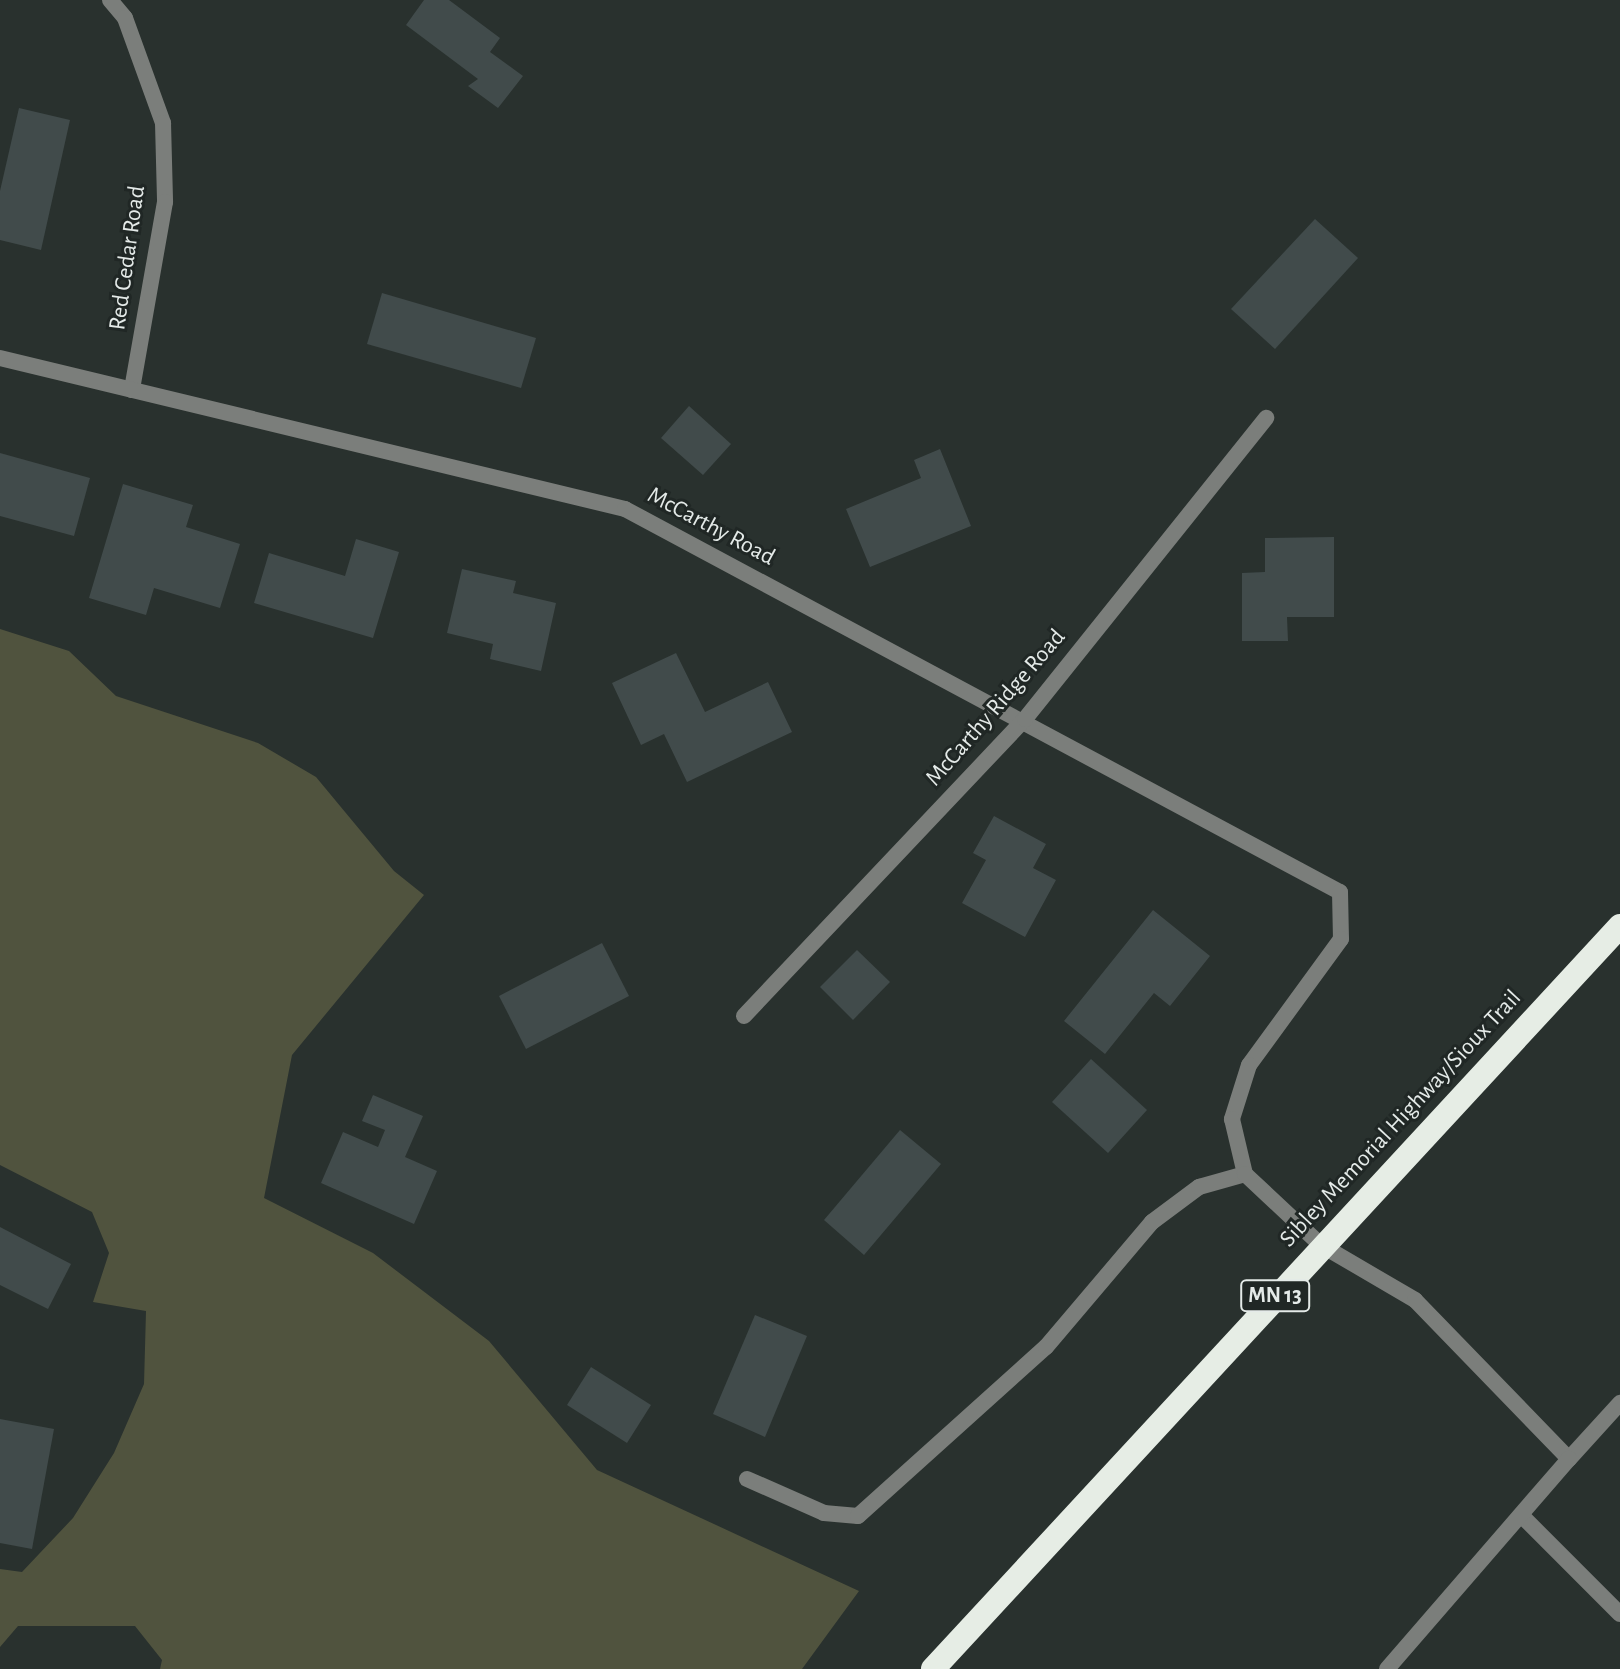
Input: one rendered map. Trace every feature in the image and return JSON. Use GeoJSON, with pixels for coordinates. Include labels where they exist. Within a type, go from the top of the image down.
{"type":"FeatureCollection","features":[{"type":"Feature","properties":{"kind":"highway","name":"Sibley Memorial Highway/Sioux Trail"},"geometry":{"type":"LineString","coordinates":[[933,1669],[1321,1245],[1620,926]]}},
{"type":"Feature","properties":{"kind":"street","name":"Red Cedar Road"},"geometry":{"type":"LineString","coordinates":[[110,0],[125,18],[163,123],[165,202],[132,390]]}},
{"type":"Feature","properties":{"kind":"street","name":"McCarthy Road"},"geometry":{"type":"LineString","coordinates":[[0,358],[625,509],[1025,719],[1340,892],[1341,939],[1249,1065],[1232,1119],[1245,1174]]}},
{"type":"Feature","properties":{"kind":"street","name":"McCarthy Ridge Road"},"geometry":{"type":"LineString","coordinates":[[744,1016],[1025,719],[1266,418]]}},
{"type":"Feature","properties":{"kind":"street"},"geometry":{"type":"LineString","coordinates":[[747,1479],[824,1513],[858,1516],[1046,1347],[1152,1222],[1199,1187],[1245,1174],[1321,1245],[1415,1300],[1569,1459]]}},
{"type":"Feature","properties":{"kind":"street"},"geometry":{"type":"LineString","coordinates":[[1387,1669],[1620,1403]]}},
{"type":"Feature","properties":{"kind":"street"},"geometry":{"type":"LineString","coordinates":[[1521,1515],[1620,1614]]}},
{"type":"Feature","properties":{"kind":"green space"},"geometry":{"type":"Polygon","coordinates":[[[0,629],[69,651],[116,696],[258,743],[316,777],[394,871],[424,895],[292,1055],[264,1198],[373,1253],[489,1341],[597,1470],[859,1591],[802,1669],[160,1669],[162,1660],[135,1626],[18,1626],[0,1647],[0,1569],[22,1572],[73,1518],[114,1453],[144,1384],[146,1311],[93,1302],[109,1253],[92,1212],[0,1165],[0,629]]]}},
{"type":"Feature","properties":{"kind":"building"},"geometry":{"type":"Polygon","coordinates":[[[424,0],[449,0],[500,38],[490,52],[523,76],[498,108],[468,86],[478,79],[406,25],[424,0]]]}},
{"type":"Feature","properties":{"kind":"building"},"geometry":{"type":"Polygon","coordinates":[[[19,108],[70,120],[41,250],[0,240],[0,191],[19,108]]]}},
{"type":"Feature","properties":{"kind":"building"},"geometry":{"type":"Polygon","coordinates":[[[1315,219],[1358,258],[1275,349],[1231,309],[1315,219]]]}},
{"type":"Feature","properties":{"kind":"building"},"geometry":{"type":"Polygon","coordinates":[[[382,293],[536,338],[521,388],[367,344],[382,293]]]}},
{"type":"Feature","properties":{"kind":"building"},"geometry":{"type":"Polygon","coordinates":[[[689,406],[731,444],[703,475],[661,438],[689,406]]]}},
{"type":"Feature","properties":{"kind":"building"},"geometry":{"type":"Polygon","coordinates":[[[940,449],[971,526],[870,567],[846,509],[921,478],[914,460],[940,449]]]}},
{"type":"Feature","properties":{"kind":"building"},"geometry":{"type":"Polygon","coordinates":[[[0,453],[90,478],[74,536],[0,516],[0,453]]]}},
{"type":"Feature","properties":{"kind":"building"},"geometry":{"type":"Polygon","coordinates":[[[123,484],[193,505],[186,527],[240,544],[220,608],[154,588],[146,615],[89,598],[123,484]]]}},
{"type":"Feature","properties":{"kind":"building"},"geometry":{"type":"Polygon","coordinates":[[[1334,537],[1334,617],[1287,617],[1288,641],[1242,641],[1242,573],[1265,572],[1265,538],[1334,537]]]}},
{"type":"Feature","properties":{"kind":"building"},"geometry":{"type":"Polygon","coordinates":[[[356,539],[399,552],[373,638],[254,603],[269,553],[345,576],[356,539]]]}},
{"type":"Feature","properties":{"kind":"building"},"geometry":{"type":"Polygon","coordinates":[[[462,569],[516,581],[513,593],[556,603],[541,671],[490,659],[493,644],[447,633],[462,569]]]}},
{"type":"Feature","properties":{"kind":"building"},"geometry":{"type":"Polygon","coordinates":[[[676,653],[705,712],[768,682],[792,732],[687,782],[664,734],[641,745],[612,683],[676,653]]]}},
{"type":"Feature","properties":{"kind":"building"},"geometry":{"type":"Polygon","coordinates":[[[994,816],[1046,844],[1033,868],[1056,880],[1025,937],[962,903],[986,860],[973,853],[994,816]]]}},
{"type":"Feature","properties":{"kind":"building"},"geometry":{"type":"Polygon","coordinates":[[[1153,910],[1210,956],[1170,1006],[1154,993],[1105,1054],[1064,1021],[1153,910]]]}},
{"type":"Feature","properties":{"kind":"building"},"geometry":{"type":"Polygon","coordinates":[[[602,943],[629,996],[526,1049],[499,996],[602,943]]]}},
{"type":"Feature","properties":{"kind":"building"},"geometry":{"type":"Polygon","coordinates":[[[857,950],[890,982],[853,1020],[820,987],[857,950]]]}},
{"type":"Feature","properties":{"kind":"building"},"geometry":{"type":"Polygon","coordinates":[[[1091,1059],[1147,1110],[1108,1153],[1052,1102],[1091,1059]]]}},
{"type":"Feature","properties":{"kind":"building"},"geometry":{"type":"Polygon","coordinates":[[[373,1095],[423,1116],[405,1157],[437,1171],[414,1224],[321,1183],[343,1132],[378,1147],[385,1130],[362,1121],[373,1095]]]}},
{"type":"Feature","properties":{"kind":"building"},"geometry":{"type":"Polygon","coordinates":[[[900,1130],[941,1164],[864,1255],[824,1220],[900,1130]]]}},
{"type":"Feature","properties":{"kind":"building"},"geometry":{"type":"Polygon","coordinates":[[[0,1227],[71,1264],[48,1309],[0,1285],[0,1227]]]}},
{"type":"Feature","properties":{"kind":"building"},"geometry":{"type":"Polygon","coordinates":[[[755,1315],[807,1336],[765,1437],[713,1414],[755,1315]]]}},
{"type":"Feature","properties":{"kind":"building"},"geometry":{"type":"Polygon","coordinates":[[[591,1367],[651,1405],[627,1443],[567,1405],[591,1367]]]}},
{"type":"Feature","properties":{"kind":"building"},"geometry":{"type":"Polygon","coordinates":[[[0,1419],[54,1429],[32,1549],[0,1543],[0,1419]]]}}]}
